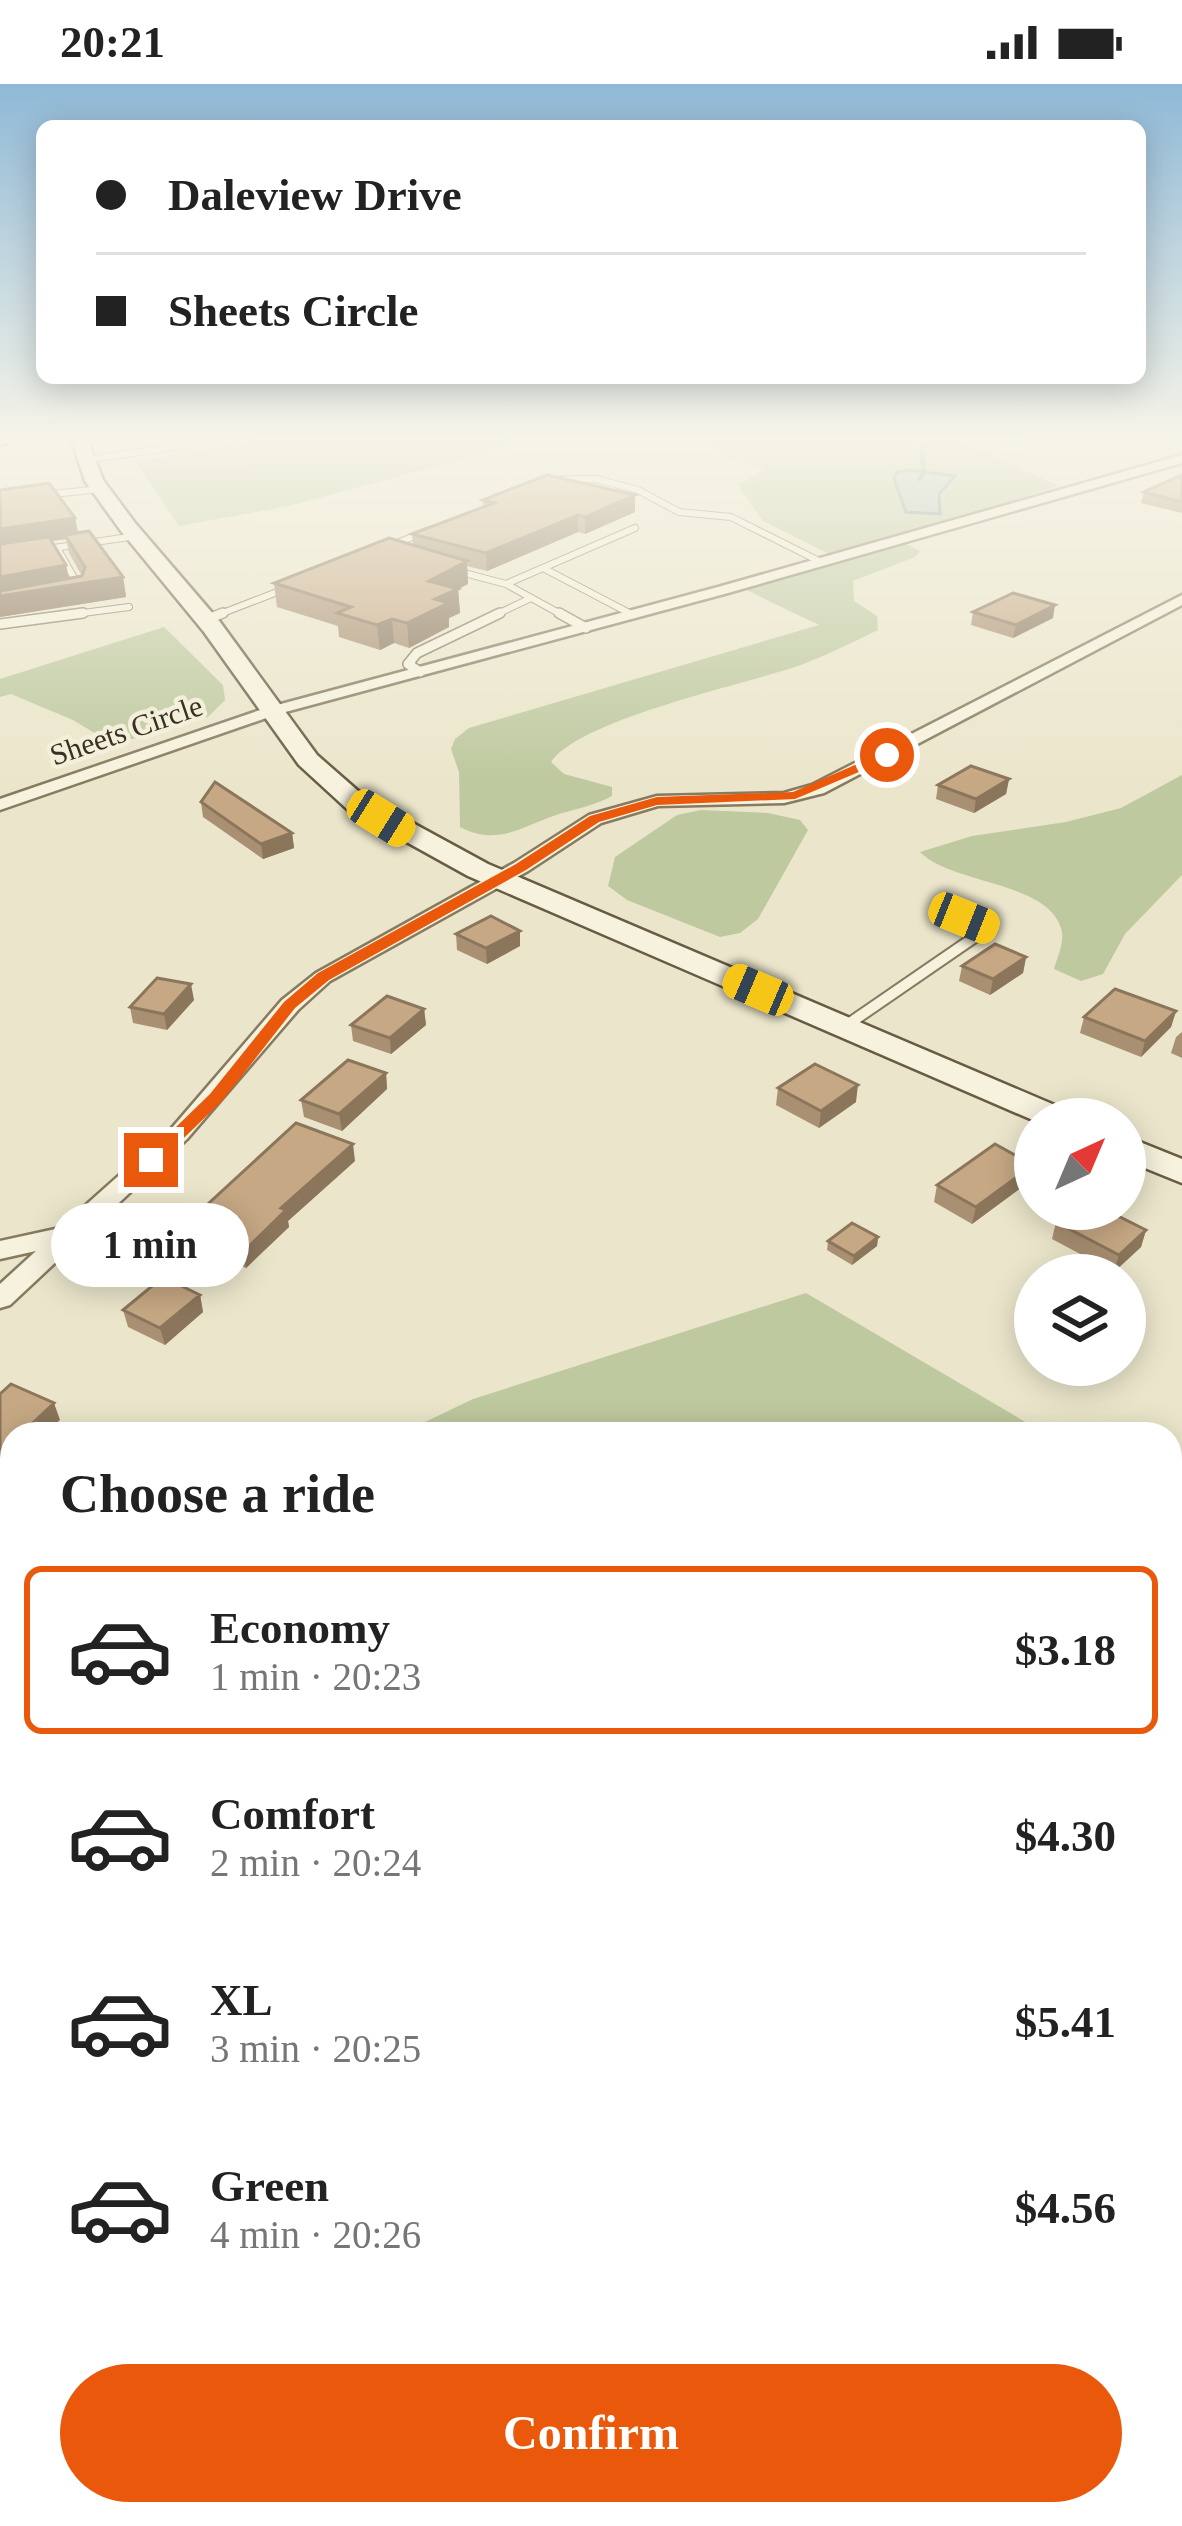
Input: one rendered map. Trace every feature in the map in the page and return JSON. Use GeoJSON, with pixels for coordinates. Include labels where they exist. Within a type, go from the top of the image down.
{"type":"FeatureCollection","features":[{"type":"Feature","properties":{"kind":"street"},"geometry":{"type":"LineString","coordinates":[[149,552],[206,620],[308,760],[356,803],[406,834],[499,878],[1014,1100]]}},
{"type":"Feature","properties":{"kind":"street","name":"Sheets Circle"},"geometry":{"type":"LineString","coordinates":[[0,805],[272,711],[856,552]]}},
{"type":"Feature","properties":{"kind":"street"},"geometry":{"type":"LineString","coordinates":[[0,1299],[179,1135],[290,1005],[323,976],[595,819],[628,806],[784,798],[818,789],[1182,599]]}},
{"type":"Feature","properties":{"kind":"street"},"geometry":{"type":"LineString","coordinates":[[1146,1156],[1182,1172]]}},
{"type":"Feature","properties":{"kind":"street"},"geometry":{"type":"LineString","coordinates":[[0,1250],[68,1235]]}},
{"type":"Feature","properties":{"kind":"lane"},"geometry":{"type":"LineString","coordinates":[[19,553],[27,552]]}},
{"type":"Feature","properties":{"kind":"lane"},"geometry":{"type":"LineString","coordinates":[[59,552],[82,589],[76,593]]}},
{"type":"Feature","properties":{"kind":"lane"},"geometry":{"type":"LineString","coordinates":[[386,552],[397,555]]}},
{"type":"Feature","properties":{"kind":"lane"},"geometry":{"type":"LineString","coordinates":[[506,584],[579,552]]}},
{"type":"Feature","properties":{"kind":"lane"},"geometry":{"type":"LineString","coordinates":[[801,552],[821,562]]}},
{"type":"Feature","properties":{"kind":"lane"},"geometry":{"type":"LineString","coordinates":[[444,567],[506,584],[586,628]]}},
{"type":"Feature","properties":{"kind":"lane"},"geometry":{"type":"LineString","coordinates":[[543,568],[633,615]]}},
{"type":"Feature","properties":{"kind":"lane"},"geometry":{"type":"LineString","coordinates":[[206,620],[295,585]]}},
{"type":"Feature","properties":{"kind":"lane"},"geometry":{"type":"LineString","coordinates":[[420,672],[408,664],[417,653],[531,598]]}},
{"type":"Feature","properties":{"kind":"lane"},"geometry":{"type":"LineString","coordinates":[[0,624],[129,607]]}},
{"type":"Feature","properties":{"kind":"lane"},"geometry":{"type":"LineString","coordinates":[[844,1027],[988,928],[940,908]]}},
{"type":"Feature","properties":{"kind":"green space"},"geometry":{"type":"Polygon","coordinates":[[[825,552],[856,552],[837,558],[825,552]]]}},
{"type":"Feature","properties":{"kind":"green space"},"geometry":{"type":"Polygon","coordinates":[[[873,552],[919,552],[853,581],[854,601],[877,616],[878,630],[801,665],[629,717],[568,746],[551,762],[564,774],[612,787],[612,796],[498,835],[460,827],[459,772],[451,749],[469,728],[819,625],[744,589],[873,552]]]}},
{"type":"Feature","properties":{"kind":"green space"},"geometry":{"type":"Polygon","coordinates":[[[164,627],[223,685],[225,700],[208,717],[132,739],[106,740],[73,720],[11,694],[0,697],[0,679],[164,627]]]}},
{"type":"Feature","properties":{"kind":"green space"},"geometry":{"type":"Polygon","coordinates":[[[1182,775],[1182,875],[1125,934],[1103,974],[1081,981],[1054,969],[1062,932],[1054,915],[1040,903],[935,863],[920,852],[972,836],[1066,822],[1121,808],[1182,775]]]}},
{"type":"Feature","properties":{"kind":"green space"},"geometry":{"type":"Polygon","coordinates":[[[701,810],[768,813],[800,820],[808,830],[758,919],[740,933],[720,937],[627,900],[608,886],[615,857],[677,815],[701,810]]]}},
{"type":"Feature","properties":{"kind":"green space"},"geometry":{"type":"Polygon","coordinates":[[[806,1293],[1026,1422],[425,1422],[473,1399],[806,1293]]]}},
{"type":"Feature","properties":{"kind":"building"},"geometry":{"type":"Polygon","coordinates":[[[0,552],[58,552],[66,565],[0,577],[0,552]]]}},
{"type":"Feature","properties":{"kind":"building"},"geometry":{"type":"Polygon","coordinates":[[[76,552],[104,552],[123,577],[0,596],[0,591],[82,576],[85,567],[76,552]]]}},
{"type":"Feature","properties":{"kind":"building"},"geometry":{"type":"Polygon","coordinates":[[[353,552],[436,552],[467,561],[429,581],[458,589],[435,599],[448,603],[407,623],[392,619],[377,625],[337,613],[351,607],[274,583],[353,552]]]}},
{"type":"Feature","properties":{"kind":"building"},"geometry":{"type":"Polygon","coordinates":[[[1013,593],[1055,605],[1016,625],[973,612],[1013,593]]]}},
{"type":"Feature","properties":{"kind":"building"},"geometry":{"type":"Polygon","coordinates":[[[971,766],[1009,779],[976,799],[938,785],[971,766]]]}},
{"type":"Feature","properties":{"kind":"building"},"geometry":{"type":"Polygon","coordinates":[[[215,782],[292,833],[261,844],[201,802],[215,782]]]}},
{"type":"Feature","properties":{"kind":"building"},"geometry":{"type":"Polygon","coordinates":[[[491,916],[520,931],[486,948],[456,934],[491,916]]]}},
{"type":"Feature","properties":{"kind":"building"},"geometry":{"type":"Polygon","coordinates":[[[995,944],[1026,957],[993,979],[962,966],[995,944]]]}},
{"type":"Feature","properties":{"kind":"building"},"geometry":{"type":"Polygon","coordinates":[[[157,978],[191,984],[164,1014],[130,1007],[157,978]]]}},
{"type":"Feature","properties":{"kind":"building"},"geometry":{"type":"Polygon","coordinates":[[[1115,989],[1176,1011],[1145,1041],[1084,1017],[1115,989]]]}},
{"type":"Feature","properties":{"kind":"building"},"geometry":{"type":"Polygon","coordinates":[[[387,996],[424,1009],[390,1038],[351,1025],[387,996]]]}},
{"type":"Feature","properties":{"kind":"building"},"geometry":{"type":"Polygon","coordinates":[[[348,1060],[386,1073],[339,1114],[301,1100],[348,1060]]]}},
{"type":"Feature","properties":{"kind":"building"},"geometry":{"type":"Polygon","coordinates":[[[815,1064],[858,1085],[821,1111],[778,1088],[815,1064]]]}},
{"type":"Feature","properties":{"kind":"building"},"geometry":{"type":"Polygon","coordinates":[[[296,1123],[353,1144],[281,1208],[286,1210],[243,1252],[212,1239],[225,1227],[196,1215],[296,1123]]]}},
{"type":"Feature","properties":{"kind":"building"},"geometry":{"type":"Polygon","coordinates":[[[995,1144],[1014,1154],[1014,1179],[976,1207],[937,1185],[995,1144]]]}},
{"type":"Feature","properties":{"kind":"building"},"geometry":{"type":"Polygon","coordinates":[[[852,1223],[878,1237],[854,1256],[828,1241],[852,1223]]]}},
{"type":"Feature","properties":{"kind":"building"},"geometry":{"type":"Polygon","coordinates":[[[1071,1230],[1146,1230],[1117,1254],[1071,1230]]]}},
{"type":"Feature","properties":{"kind":"building"},"geometry":{"type":"Polygon","coordinates":[[[163,1277],[200,1295],[160,1328],[123,1310],[163,1277]]]}},
{"type":"Feature","properties":{"kind":"building"},"geometry":{"type":"Polygon","coordinates":[[[11,1384],[54,1403],[34,1422],[0,1422],[0,1394],[11,1384]]]}},
{"type":"Feature","properties":{"kind":"route"},"geometry":{"type":"LineString","coordinates":[[151,1160],[216,1097],[256,1042],[323,976],[521,867],[595,819],[615,809],[657,801],[795,796],[845,778],[887,755]]}}]}
